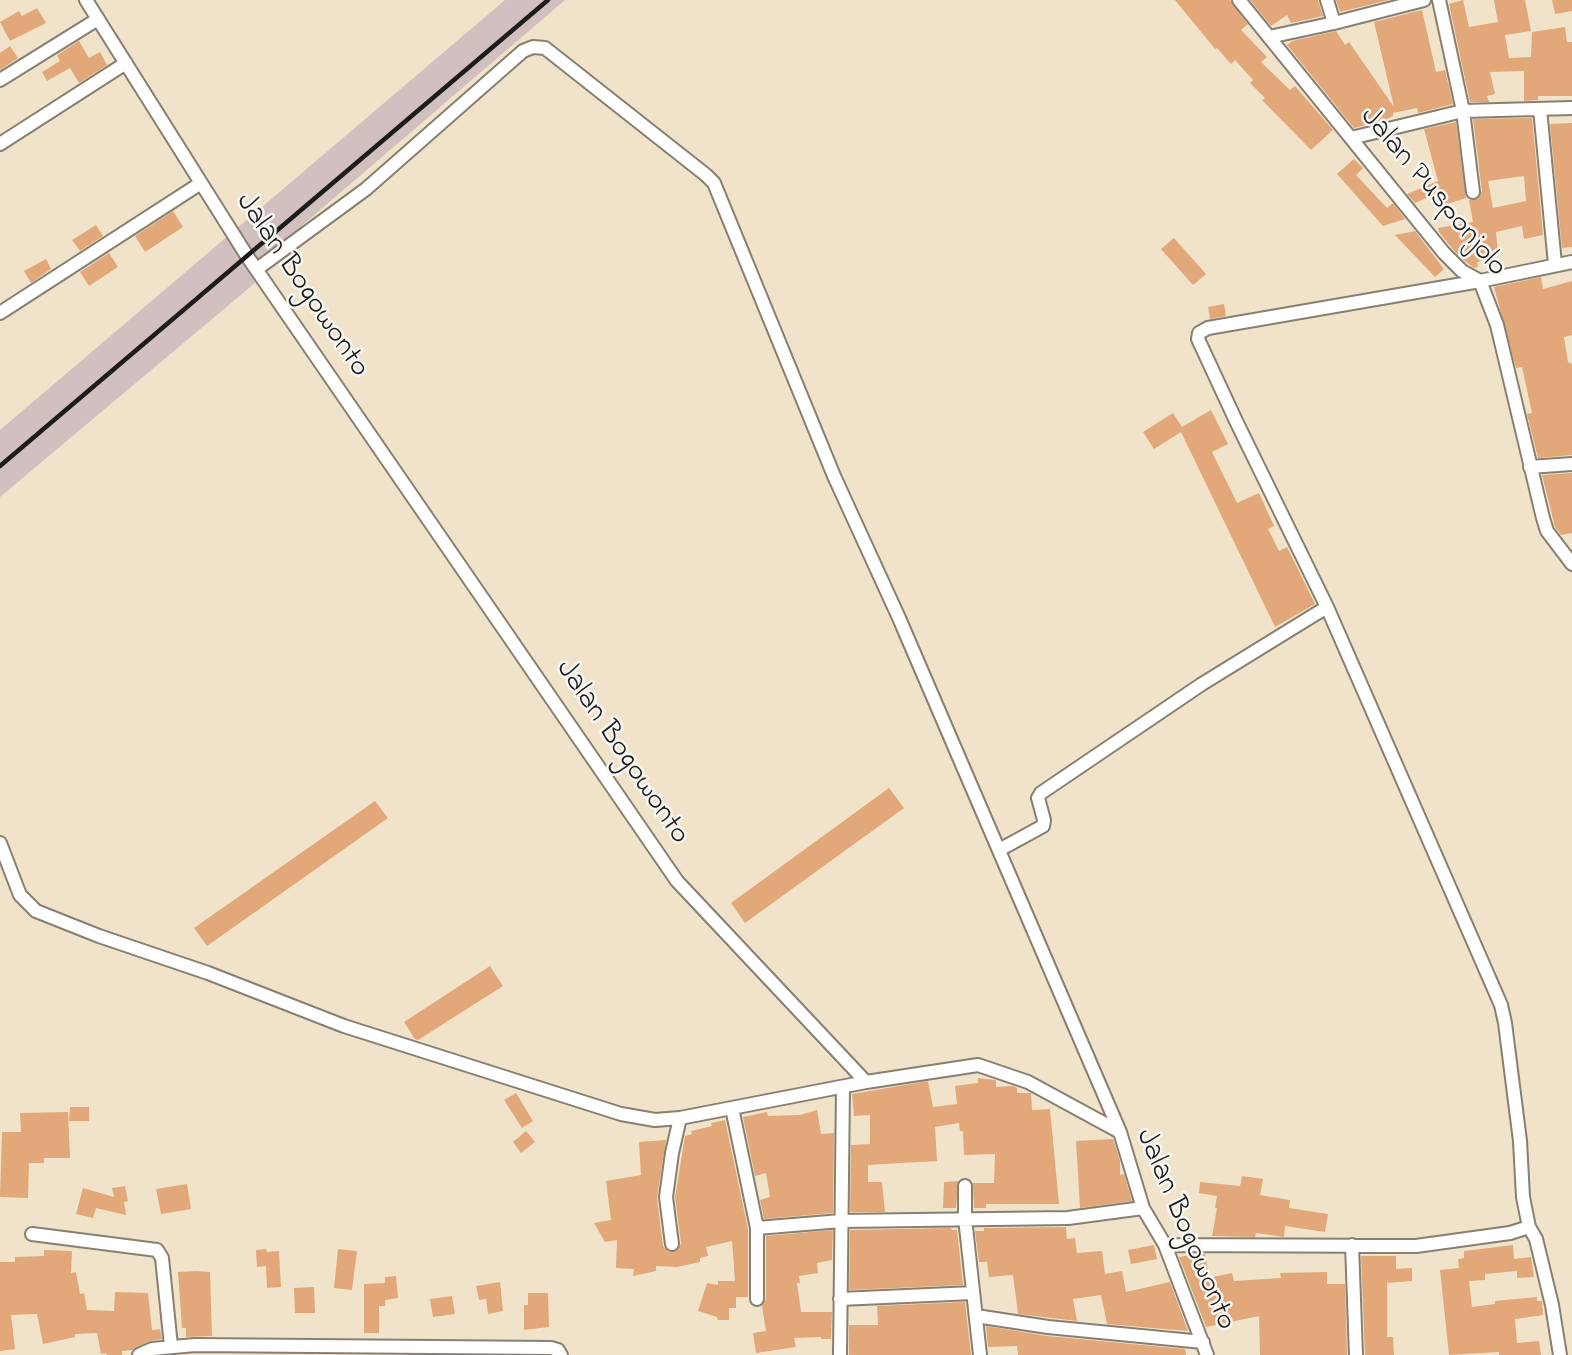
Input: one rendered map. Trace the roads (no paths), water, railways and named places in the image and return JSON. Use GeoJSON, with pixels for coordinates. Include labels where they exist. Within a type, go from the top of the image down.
{"type":"FeatureCollection","features":[{"type":"Feature","properties":{"kind":"street","name":"Jalan Bogowonto"},"geometry":{"type":"LineString","coordinates":[[86,0],[257,269],[677,881],[866,1082],[978,1065],[1028,1082],[1120,1132],[1143,1208],[1165,1245],[1205,1349]]}},
{"type":"Feature","properties":{"kind":"street","name":"Jalan Pusponjolo"},"geometry":{"type":"LineString","coordinates":[[1239,0],[1444,253],[1462,271],[1480,281],[1497,325],[1547,531],[1572,564]]}},
{"type":"Feature","properties":{"kind":"street"},"geometry":{"type":"LineString","coordinates":[[1327,0],[1334,23]]}},
{"type":"Feature","properties":{"kind":"street"},"geometry":{"type":"LineString","coordinates":[[1269,37],[1424,0]]}},
{"type":"Feature","properties":{"kind":"street"},"geometry":{"type":"LineString","coordinates":[[1439,0],[1463,111],[1473,192]]}},
{"type":"Feature","properties":{"kind":"street"},"geometry":{"type":"LineString","coordinates":[[0,80],[97,19]]}},
{"type":"Feature","properties":{"kind":"street"},"geometry":{"type":"LineString","coordinates":[[257,269],[366,189],[523,51],[533,47],[545,48],[714,183],[835,476],[899,618],[1120,1132]]}},
{"type":"Feature","properties":{"kind":"street"},"geometry":{"type":"LineString","coordinates":[[0,144],[126,63]]}},
{"type":"Feature","properties":{"kind":"street"},"geometry":{"type":"LineString","coordinates":[[1351,138],[1463,111],[1572,108]]}},
{"type":"Feature","properties":{"kind":"street"},"geometry":{"type":"LineString","coordinates":[[1540,109],[1555,264]]}},
{"type":"Feature","properties":{"kind":"street"},"geometry":{"type":"LineString","coordinates":[[0,313],[201,183]]}},
{"type":"Feature","properties":{"kind":"street"},"geometry":{"type":"LineString","coordinates":[[1560,1355],[1552,1306],[1523,1197],[1520,1141],[1506,1023],[1501,1005],[1327,607],[1200,346],[1199,333],[1208,328],[1480,281],[1572,262]]}},
{"type":"Feature","properties":{"kind":"street"},"geometry":{"type":"LineString","coordinates":[[1530,467],[1572,464]]}},
{"type":"Feature","properties":{"kind":"street"},"geometry":{"type":"LineString","coordinates":[[999,850],[1043,826],[1038,798],[1041,793],[1202,684],[1327,607]]}},
{"type":"Feature","properties":{"kind":"street"},"geometry":{"type":"LineString","coordinates":[[0,843],[23,900],[36,911],[344,1026],[640,1119],[680,1118],[866,1082]]}},
{"type":"Feature","properties":{"kind":"street"},"geometry":{"type":"LineString","coordinates":[[840,1355],[843,1087]]}},
{"type":"Feature","properties":{"kind":"street"},"geometry":{"type":"LineString","coordinates":[[732,1108],[757,1227],[757,1299]]}},
{"type":"Feature","properties":{"kind":"street"},"geometry":{"type":"LineString","coordinates":[[672,1244],[666,1197],[680,1118]]}},
{"type":"Feature","properties":{"kind":"street"},"geometry":{"type":"LineString","coordinates":[[965,1186],[965,1218],[980,1355]]}},
{"type":"Feature","properties":{"kind":"street"},"geometry":{"type":"LineString","coordinates":[[757,1227],[841,1221],[1068,1217],[1143,1208]]}},
{"type":"Feature","properties":{"kind":"street"},"geometry":{"type":"LineString","coordinates":[[1165,1245],[1416,1246],[1510,1233],[1529,1227]]}},
{"type":"Feature","properties":{"kind":"street"},"geometry":{"type":"LineString","coordinates":[[32,1234],[157,1251],[162,1258],[171,1346]]}},
{"type":"Feature","properties":{"kind":"street"},"geometry":{"type":"LineString","coordinates":[[1352,1245],[1356,1355]]}},
{"type":"Feature","properties":{"kind":"street"},"geometry":{"type":"LineString","coordinates":[[840,1299],[973,1293]]}},
{"type":"Feature","properties":{"kind":"street"},"geometry":{"type":"LineString","coordinates":[[976,1316],[1205,1349]]}},
{"type":"Feature","properties":{"kind":"street"},"geometry":{"type":"LineString","coordinates":[[139,1355],[152,1349],[171,1346],[382,1351],[551,1348],[558,1350],[561,1355]]}},
{"type":"Feature","properties":{"kind":"railway"},"geometry":{"type":"LineString","coordinates":[[0,466],[548,0]]}}]}
